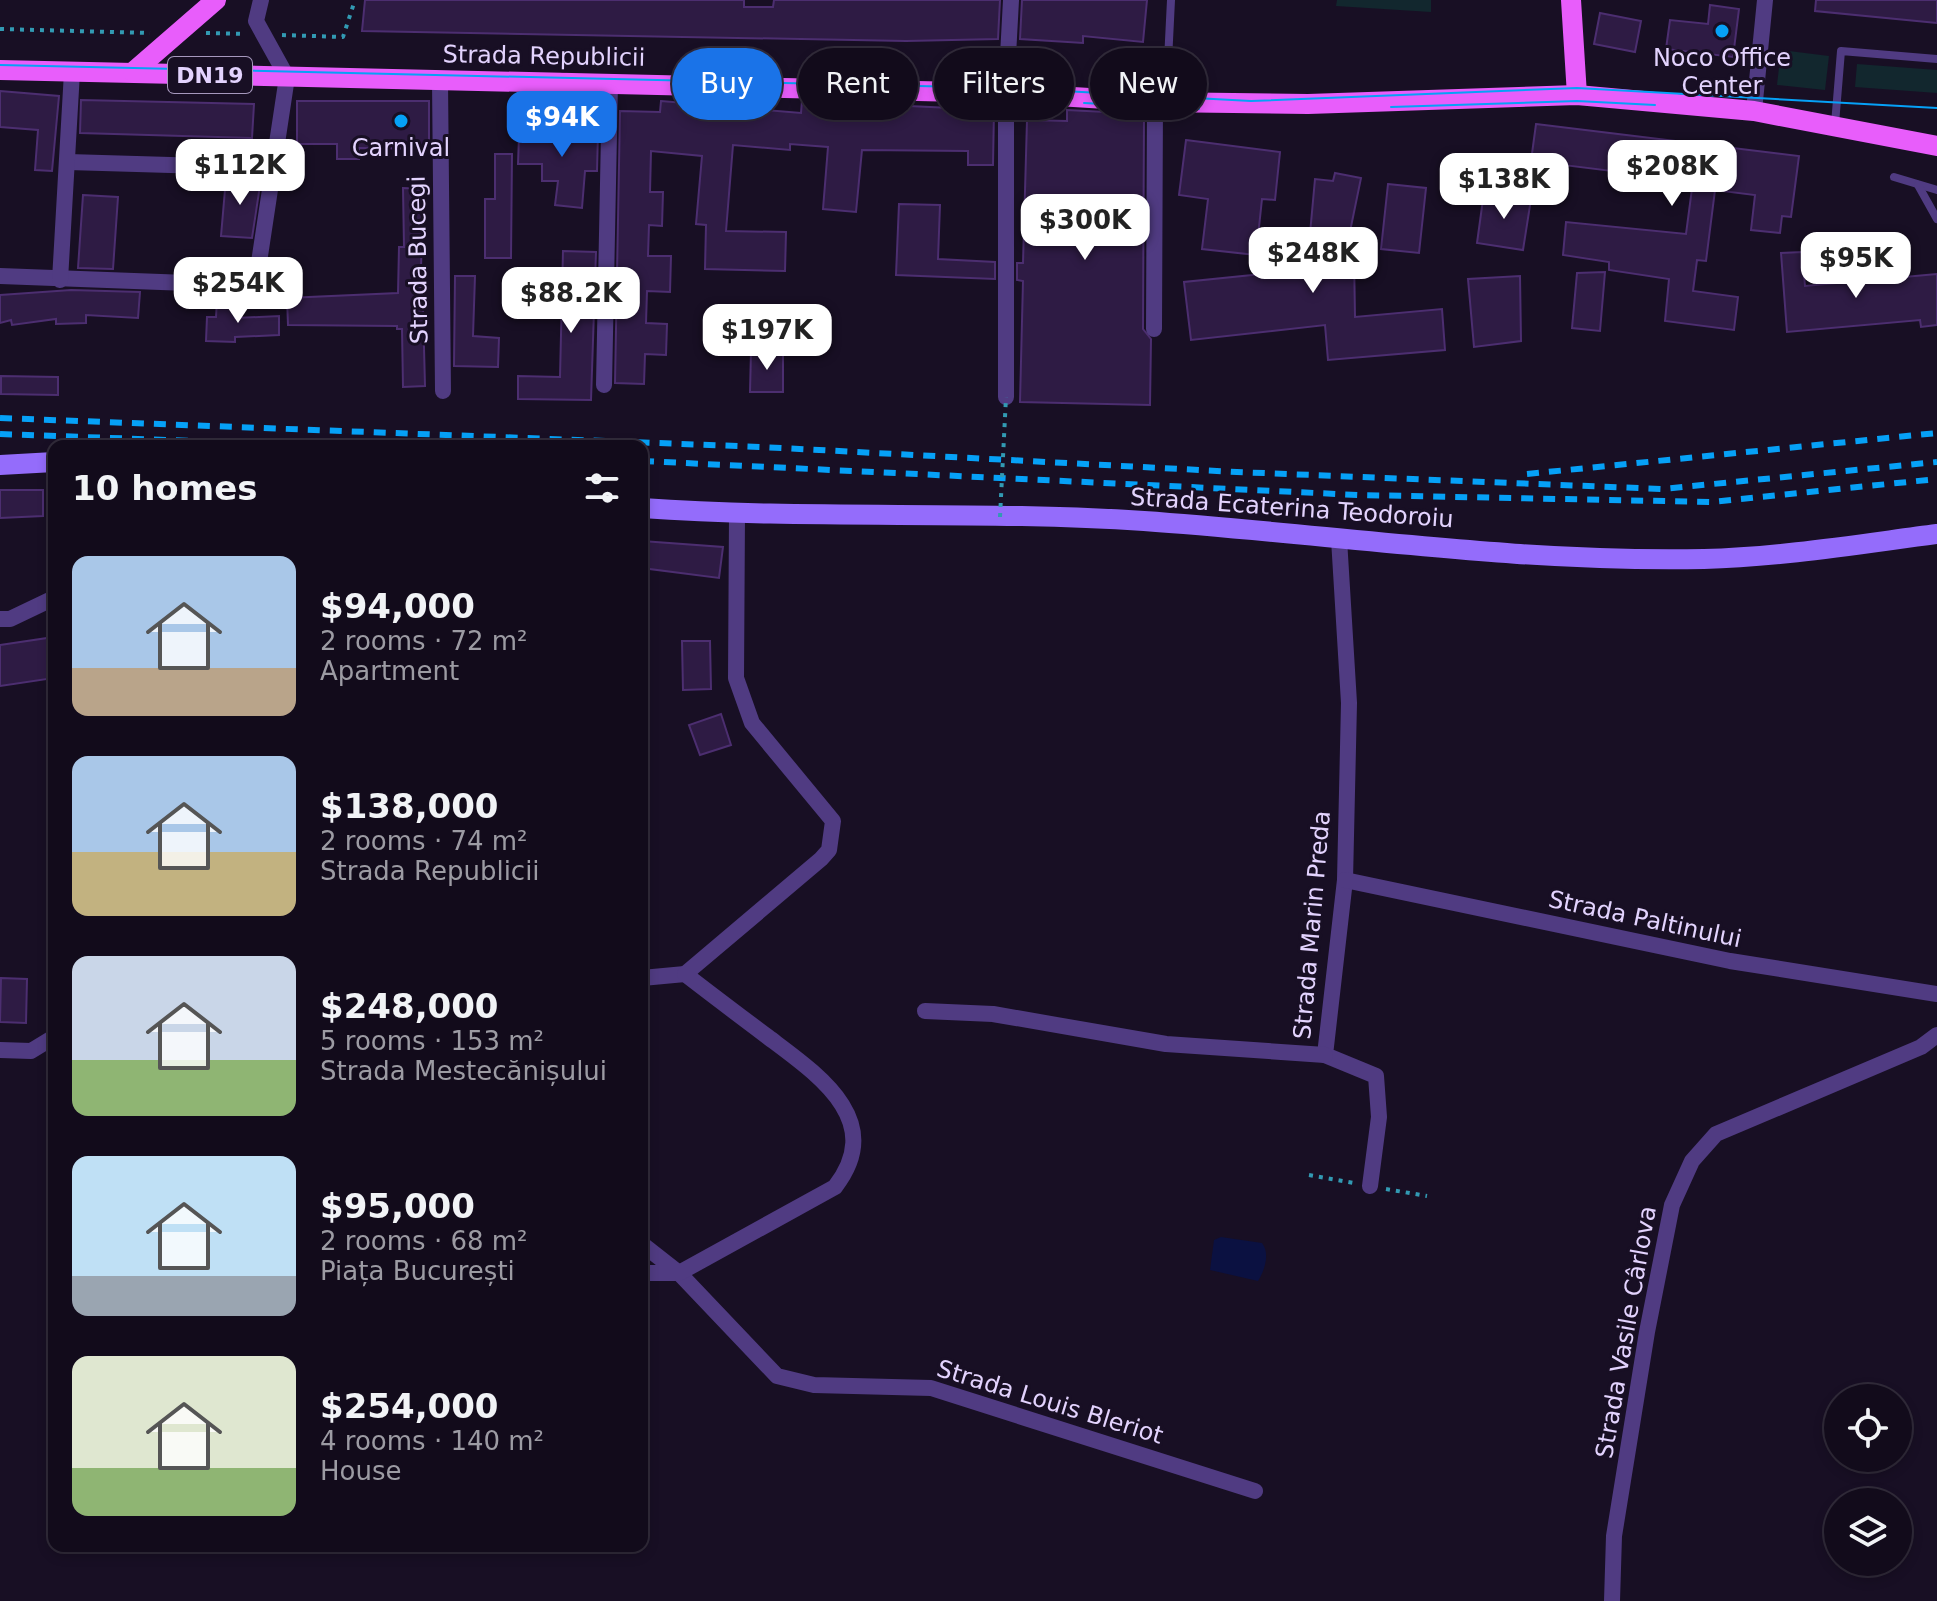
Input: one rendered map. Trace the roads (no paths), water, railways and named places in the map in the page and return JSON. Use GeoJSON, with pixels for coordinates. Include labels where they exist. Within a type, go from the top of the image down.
{"type":"FeatureCollection","features":[{"type":"Feature","properties":{"kind":"main road"},"geometry":{"type":"LineString","coordinates":[[133,72],[216,0]]}},
{"type":"Feature","properties":{"kind":"main road"},"geometry":{"type":"LineString","coordinates":[[1571,0],[1577,95]]}},
{"type":"Feature","properties":{"kind":"main road","name":"Strada Republicii"},"geometry":{"type":"LineString","coordinates":[[0,70],[934,91]]}},
{"type":"Feature","properties":{"kind":"main road","name":"Strada Republicii"},"geometry":{"type":"LineString","coordinates":[[1207,103],[1308,104],[1577,95],[1754,111],[1843,131]]}},
{"type":"Feature","properties":{"kind":"main road","name":"DN19"},"geometry":{"type":"LineString","coordinates":[[1843,131],[1937,146]]}},
{"type":"Feature","properties":{"kind":"main road"},"geometry":{"type":"LineString","coordinates":[[0,465],[48,462]]}},
{"type":"Feature","properties":{"kind":"main road","name":"Strada Ecaterina Teodoroiu"},"geometry":{"type":"LineString","coordinates":[[648,508],[737,515],[1142,521],[1339,539],[1576,555],[1704,559],[1937,534]]}},
{"type":"Feature","properties":{"kind":"street"},"geometry":{"type":"LineString","coordinates":[[0,276],[241,285],[253,280],[258,269],[287,77],[256,21],[261,0]]}},
{"type":"Feature","properties":{"kind":"street"},"geometry":{"type":"LineString","coordinates":[[1008,48],[1011,0]]}},
{"type":"Feature","properties":{"kind":"street"},"geometry":{"type":"LineString","coordinates":[[1754,111],[1765,0]]}},
{"type":"Feature","properties":{"kind":"street"},"geometry":{"type":"LineString","coordinates":[[60,280],[72,72]]}},
{"type":"Feature","properties":{"kind":"street","name":"Strada Bucegi"},"geometry":{"type":"LineString","coordinates":[[440,81],[443,391]]}},
{"type":"Feature","properties":{"kind":"street"},"geometry":{"type":"LineString","coordinates":[[604,385],[610,83]]}},
{"type":"Feature","properties":{"kind":"street"},"geometry":{"type":"LineString","coordinates":[[1006,120],[1006,397]]}},
{"type":"Feature","properties":{"kind":"street"},"geometry":{"type":"LineString","coordinates":[[1154,329],[1160,120]]}},
{"type":"Feature","properties":{"kind":"street"},"geometry":{"type":"LineString","coordinates":[[68,162],[272,168]]}},
{"type":"Feature","properties":{"kind":"street"},"geometry":{"type":"LineString","coordinates":[[648,977],[685,974],[829,850],[833,821],[752,723],[739,689],[736,678],[737,515]]}},
{"type":"Feature","properties":{"kind":"street","name":"Strada Marin Preda"},"geometry":{"type":"LineString","coordinates":[[1339,539],[1349,703],[1345,880],[1325,1055],[1376,1076],[1379,1117],[1370,1186]]}},
{"type":"Feature","properties":{"kind":"street"},"geometry":{"type":"LineString","coordinates":[[3,621],[48,601]]}},
{"type":"Feature","properties":{"kind":"street","name":"Strada Paltinului"},"geometry":{"type":"LineString","coordinates":[[1345,880],[1730,961],[1937,994]]}},
{"type":"Feature","properties":{"kind":"street"},"geometry":{"type":"LineString","coordinates":[[648,1273],[679,1273],[835,1187],[846,1172],[853,1126],[824,1079],[685,974]]}},
{"type":"Feature","properties":{"kind":"street"},"geometry":{"type":"LineString","coordinates":[[925,1011],[993,1014],[1166,1044],[1325,1055]]}},
{"type":"Feature","properties":{"kind":"street","name":"Strada Vasile Cârlova"},"geometry":{"type":"LineString","coordinates":[[1612,1601],[1614,1536],[1647,1332],[1672,1205],[1692,1161],[1716,1134],[1921,1047],[1937,1035]]}},
{"type":"Feature","properties":{"kind":"street"},"geometry":{"type":"LineString","coordinates":[[0,1050],[31,1051],[48,1041]]}},
{"type":"Feature","properties":{"kind":"street","name":"Strada Louis Bleriot"},"geometry":{"type":"LineString","coordinates":[[648,1249],[679,1273],[777,1376],[814,1385],[931,1388],[1255,1491]]}},
{"type":"Feature","properties":{"kind":"lane"},"geometry":{"type":"LineString","coordinates":[[1166,48],[1171,0]]}},
{"type":"Feature","properties":{"kind":"lane"},"geometry":{"type":"LineString","coordinates":[[1843,131],[1841,51],[1937,59]]}},
{"type":"Feature","properties":{"kind":"lane"},"geometry":{"type":"LineString","coordinates":[[1894,177],[1937,190]]}},
{"type":"Feature","properties":{"kind":"lane"},"geometry":{"type":"LineString","coordinates":[[1918,185],[1937,219]]}},
{"type":"Feature","properties":{"kind":"tram line"},"geometry":{"type":"LineString","coordinates":[[0,65],[1007,88],[1251,101],[1577,88],[1937,108]]}},
{"type":"Feature","properties":{"kind":"tram line"},"geometry":{"type":"LineString","coordinates":[[1391,107],[1577,101],[1655,105]]}},
{"type":"Feature","properties":{"kind":"tram line"},"geometry":{"type":"LineString","coordinates":[[1084,103],[1090,103]]}},
{"type":"Feature","properties":{"kind":"railway"},"geometry":{"type":"LineString","coordinates":[[0,418],[578,440]]}},
{"type":"Feature","properties":{"kind":"railway"},"geometry":{"type":"LineString","coordinates":[[1527,474],[1937,433]]}},
{"type":"Feature","properties":{"kind":"railway"},"geometry":{"type":"LineString","coordinates":[[0,434],[168,440]]}},
{"type":"Feature","properties":{"kind":"railway"},"geometry":{"type":"LineString","coordinates":[[648,443],[1237,472],[1662,489],[1937,462]]}},
{"type":"Feature","properties":{"kind":"railway"},"geometry":{"type":"LineString","coordinates":[[648,461],[1358,495],[1711,502],[1937,479]]}},
{"type":"Feature","properties":{"kind":"place","name":"Noco Office Center"},"geometry":{"type":"Point","coordinates":[1722,31]}},
{"type":"Feature","properties":{"kind":"place","name":"Carnival"},"geometry":{"type":"Point","coordinates":[401,121]}}]}
